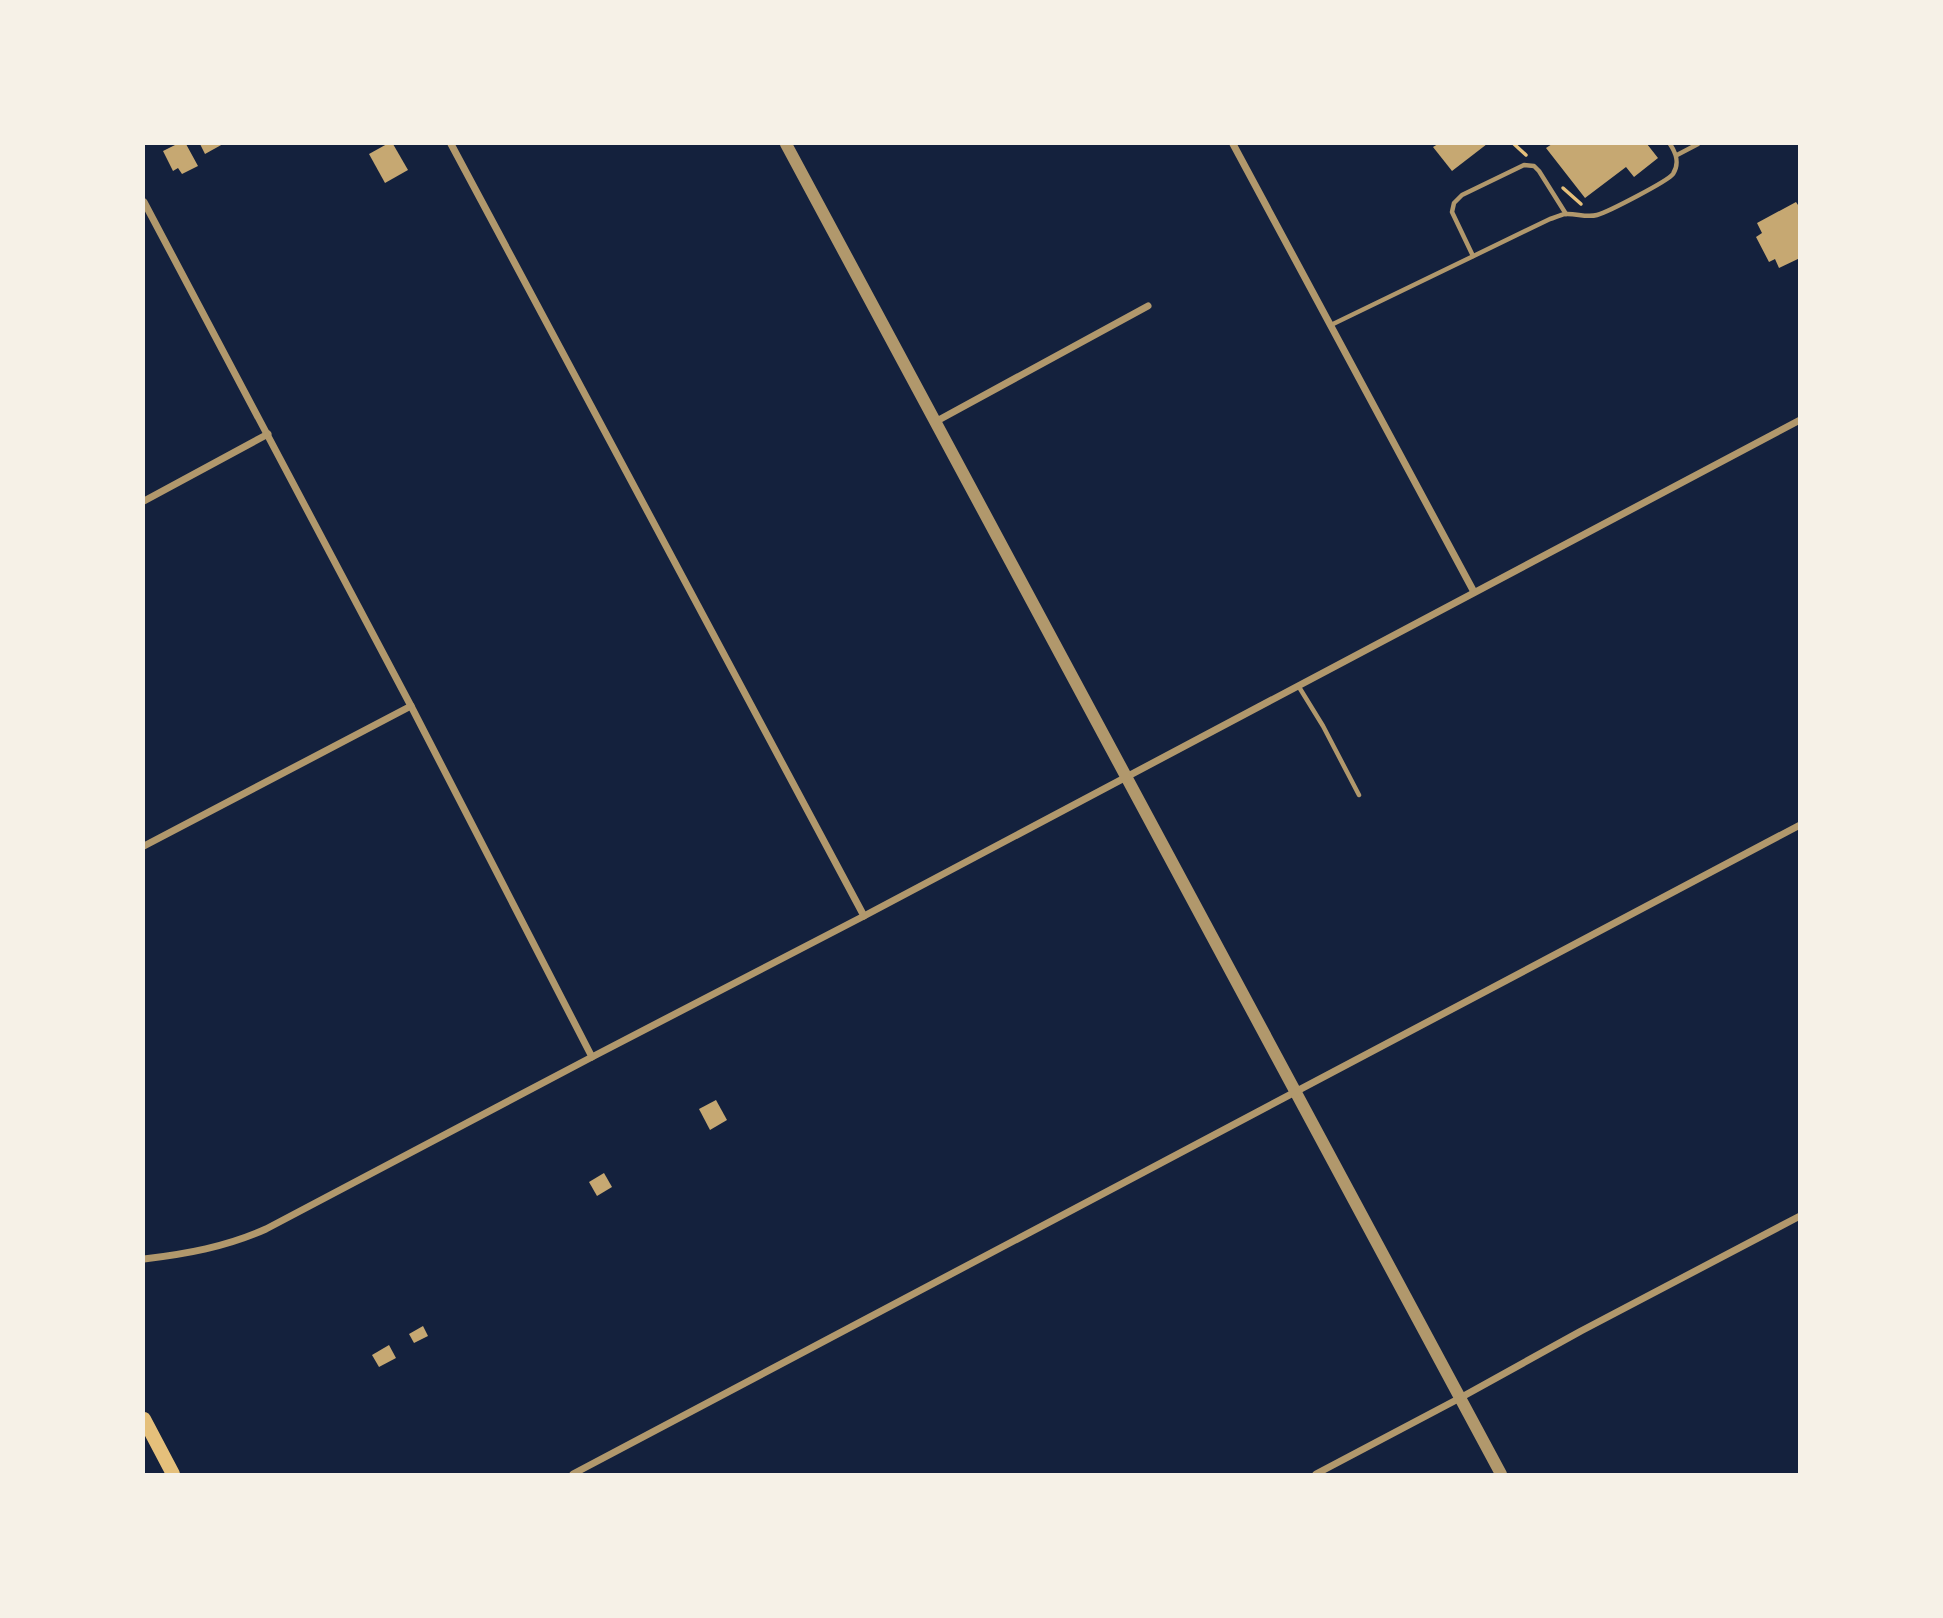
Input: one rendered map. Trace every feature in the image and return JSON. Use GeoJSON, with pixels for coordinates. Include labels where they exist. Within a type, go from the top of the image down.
{"type":"FeatureCollection","features":[{"type":"Feature","properties":{"kind":"main road"},"geometry":{"type":"LineString","coordinates":[[144,1419],[173,1475]]}},
{"type":"Feature","properties":{"kind":"street"},"geometry":{"type":"LineString","coordinates":[[451,144],[864,916]]}},
{"type":"Feature","properties":{"kind":"street"},"geometry":{"type":"LineString","coordinates":[[786,144],[1501,1475]]}},
{"type":"Feature","properties":{"kind":"street"},"geometry":{"type":"LineString","coordinates":[[1233,144],[1474,592]]}},
{"type":"Feature","properties":{"kind":"street"},"geometry":{"type":"LineString","coordinates":[[144,202],[411,706],[592,1057]]}},
{"type":"Feature","properties":{"kind":"street"},"geometry":{"type":"LineString","coordinates":[[935,422],[1149,306]]}},
{"type":"Feature","properties":{"kind":"street"},"geometry":{"type":"LineString","coordinates":[[144,1259],[196,1252],[249,1237],[864,916],[1800,420]]}},
{"type":"Feature","properties":{"kind":"street"},"geometry":{"type":"LineString","coordinates":[[144,501],[268,434]]}},
{"type":"Feature","properties":{"kind":"street"},"geometry":{"type":"LineString","coordinates":[[144,846],[411,706]]}},
{"type":"Feature","properties":{"kind":"street"},"geometry":{"type":"LineString","coordinates":[[573,1475],[1800,825]]}},
{"type":"Feature","properties":{"kind":"street"},"geometry":{"type":"LineString","coordinates":[[1316,1475],[1800,1216]]}},
{"type":"Feature","properties":{"kind":"lane"},"geometry":{"type":"LineString","coordinates":[[1331,325],[1549,219],[1566,214],[1597,215],[1662,183],[1672,175],[1676,166],[1677,155],[1670,144]]}},
{"type":"Feature","properties":{"kind":"lane"},"geometry":{"type":"LineString","coordinates":[[1677,155],[1698,144]]}},
{"type":"Feature","properties":{"kind":"lane"},"geometry":{"type":"LineString","coordinates":[[1474,256],[1452,212],[1454,203],[1462,195],[1524,165],[1534,166],[1539,171],[1566,214]]}},
{"type":"Feature","properties":{"kind":"lane"},"geometry":{"type":"LineString","coordinates":[[1298,686],[1323,726],[1359,795]]}},
{"type":"Feature","properties":{"kind":"building"},"geometry":{"type":"Polygon","coordinates":[[[177,144],[186,144],[198,166],[182,174],[178,168],[173,171],[163,151],[177,144]]]}},
{"type":"Feature","properties":{"kind":"building"},"geometry":{"type":"Polygon","coordinates":[[[200,144],[223,144],[205,154],[200,144]]]}},
{"type":"Feature","properties":{"kind":"building"},"geometry":{"type":"Polygon","coordinates":[[[387,144],[393,144],[408,170],[385,183],[369,154],[387,144]]]}},
{"type":"Feature","properties":{"kind":"building"},"geometry":{"type":"Polygon","coordinates":[[[1438,144],[1487,144],[1452,171],[1433,147],[1438,144]]]}},
{"type":"Feature","properties":{"kind":"building"},"geometry":{"type":"Polygon","coordinates":[[[1552,144],[1647,144],[1658,158],[1634,177],[1626,167],[1585,198],[1546,148],[1552,144]]]}},
{"type":"Feature","properties":{"kind":"building"},"geometry":{"type":"Polygon","coordinates":[[[1796,202],[1800,208],[1800,258],[1779,268],[1775,259],[1769,262],[1756,237],[1762,233],[1757,223],[1796,202]]]}},
{"type":"Feature","properties":{"kind":"building"},"geometry":{"type":"Polygon","coordinates":[[[716,1100],[727,1120],[710,1130],[699,1109],[716,1100]]]}},
{"type":"Feature","properties":{"kind":"building"},"geometry":{"type":"Polygon","coordinates":[[[604,1173],[612,1187],[597,1196],[589,1182],[604,1173]]]}},
{"type":"Feature","properties":{"kind":"building"},"geometry":{"type":"Polygon","coordinates":[[[423,1326],[428,1336],[414,1343],[409,1334],[423,1326]]]}},
{"type":"Feature","properties":{"kind":"building"},"geometry":{"type":"Polygon","coordinates":[[[389,1345],[396,1358],[379,1367],[372,1355],[389,1345]]]}}]}
